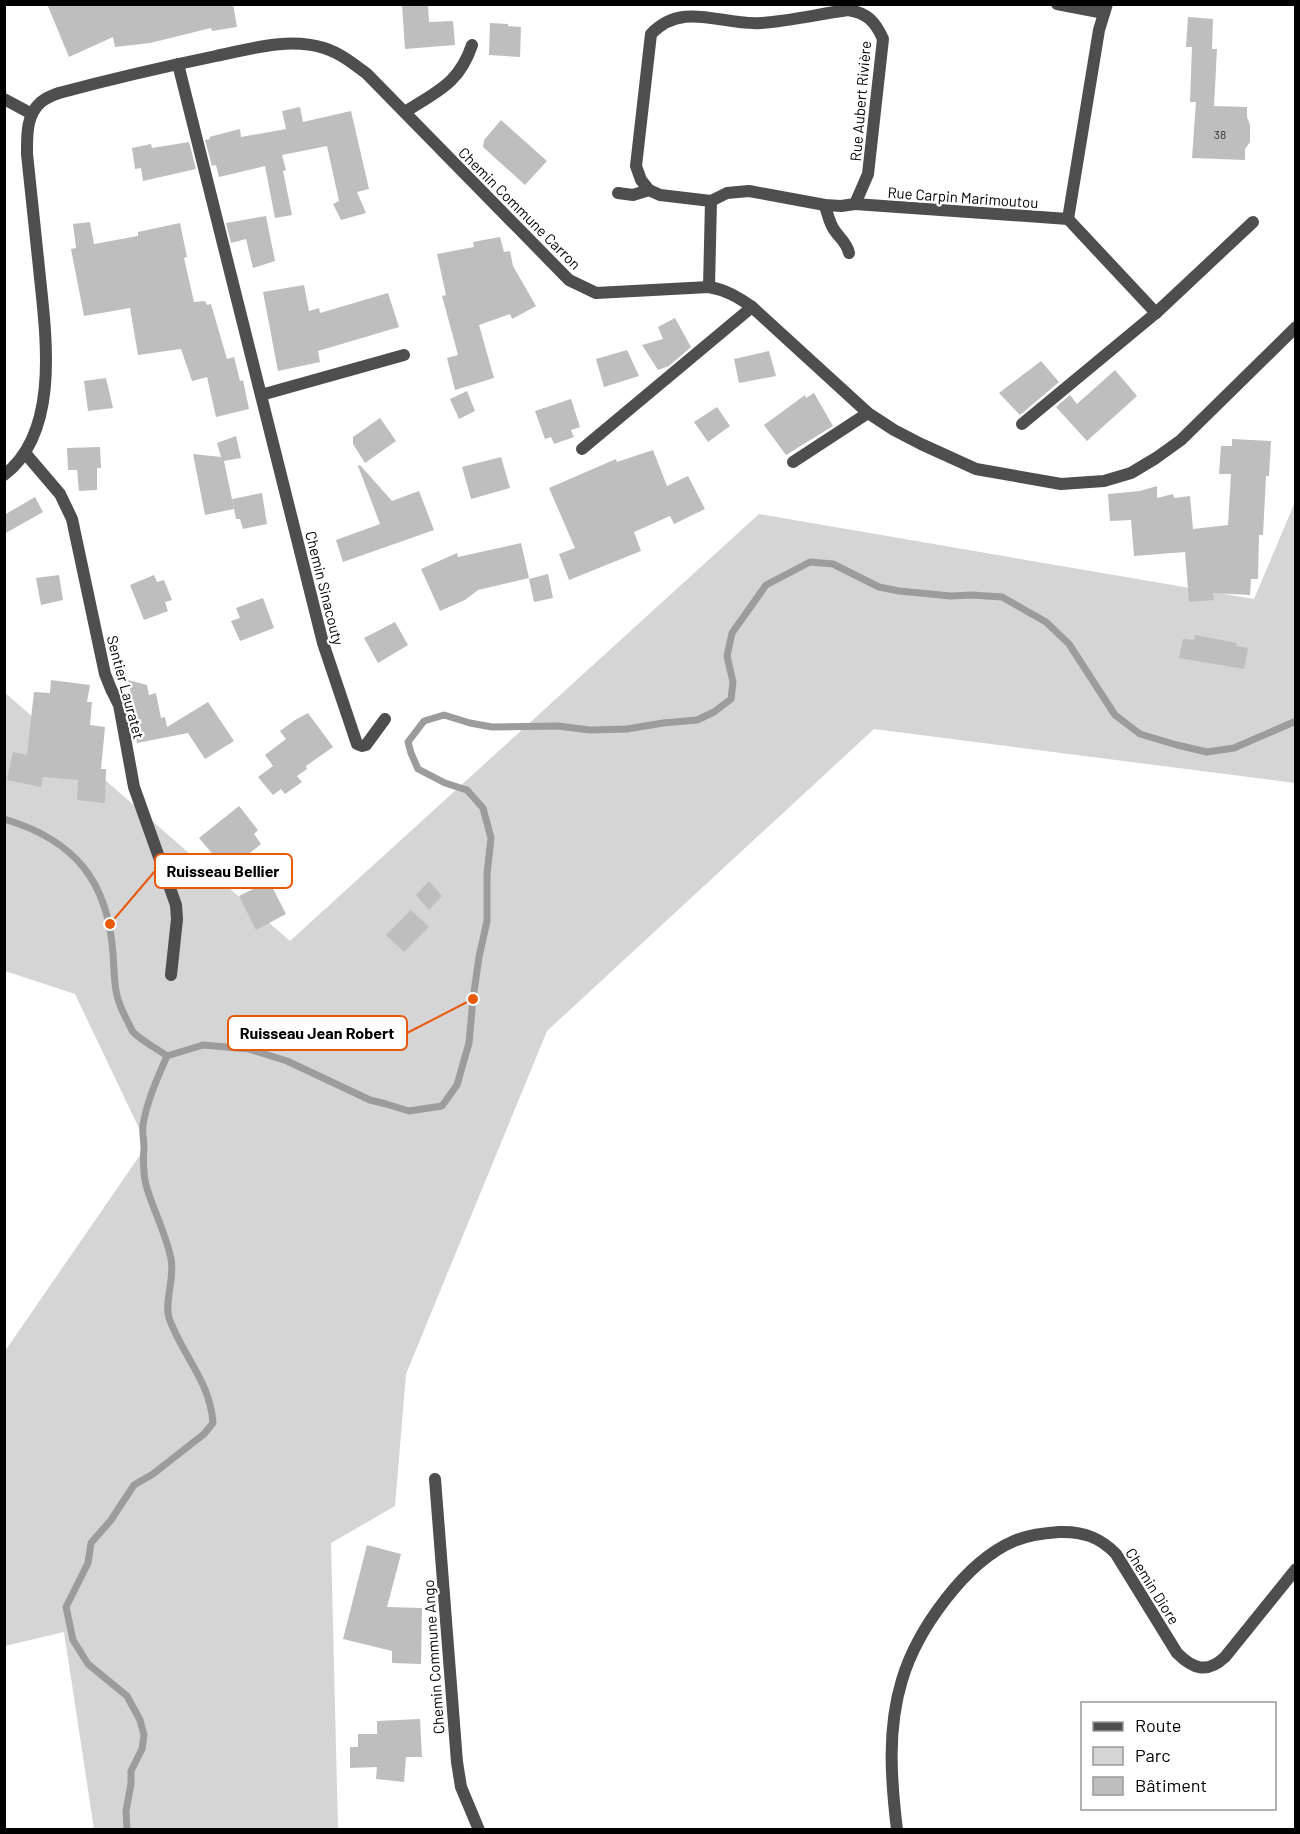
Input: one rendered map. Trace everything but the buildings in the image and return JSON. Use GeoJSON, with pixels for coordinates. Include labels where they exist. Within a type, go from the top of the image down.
{"type":"FeatureCollection","features":[{"type":"Feature","properties":{"kind":"street"},"geometry":{"type":"LineString","coordinates":[[1057,4],[1105,9],[1068,219],[1156,313]]}},
{"type":"Feature","properties":{"kind":"street","name":"Rue Aubert Rivière"},"geometry":{"type":"LineString","coordinates":[[649,190],[641,180],[636,166],[651,34],[659,25],[671,18],[684,16],[759,23],[848,10],[861,12],[878,29],[883,39],[868,174],[855,204]]}},
{"type":"Feature","properties":{"kind":"street","name":"Chemin Commune Carron"},"geometry":{"type":"LineString","coordinates":[[32,114],[41,102],[59,93],[178,64],[278,44],[301,44],[325,48],[346,58],[367,74],[569,280],[596,293],[709,287],[721,289],[752,307],[868,413],[894,430],[976,469],[1061,484],[1104,481],[1131,473],[1156,458],[1181,440],[1296,327]]}},
{"type":"Feature","properties":{"kind":"street"},"geometry":{"type":"LineString","coordinates":[[405,111],[446,85],[458,74],[467,60],[472,45]]}},
{"type":"Feature","properties":{"kind":"street","name":"Chemin Sinacouty"},"geometry":{"type":"LineString","coordinates":[[178,64],[323,643],[357,744],[366,745],[385,718]]}},
{"type":"Feature","properties":{"kind":"street"},"geometry":{"type":"LineString","coordinates":[[4,99],[32,114],[27,130],[27,154],[47,351],[45,389],[39,420],[26,453],[12,470],[4,475]]}},
{"type":"Feature","properties":{"kind":"street"},"geometry":{"type":"LineString","coordinates":[[618,194],[633,195],[649,190],[660,195],[711,201],[727,194],[749,191],[825,205],[855,204]]}},
{"type":"Feature","properties":{"kind":"street"},"geometry":{"type":"LineString","coordinates":[[709,287],[711,201]]}},
{"type":"Feature","properties":{"kind":"street","name":"Rue Carpin Marimoutou"},"geometry":{"type":"LineString","coordinates":[[855,204],[1068,219]]}},
{"type":"Feature","properties":{"kind":"street"},"geometry":{"type":"LineString","coordinates":[[825,205],[829,221],[834,231],[848,247],[849,253]]}},
{"type":"Feature","properties":{"kind":"street"},"geometry":{"type":"LineString","coordinates":[[1022,424],[1156,313],[1253,222]]}},
{"type":"Feature","properties":{"kind":"street"},"geometry":{"type":"LineString","coordinates":[[582,449],[752,307]]}},
{"type":"Feature","properties":{"kind":"street"},"geometry":{"type":"LineString","coordinates":[[261,395],[404,355]]}},
{"type":"Feature","properties":{"kind":"street"},"geometry":{"type":"LineString","coordinates":[[793,462],[868,413]]}},
{"type":"Feature","properties":{"kind":"street","name":"Sentier Lauratet"},"geometry":{"type":"LineString","coordinates":[[26,453],[60,494],[72,519],[105,674],[119,705],[134,787],[177,905],[171,975]]}},
{"type":"Feature","properties":{"kind":"street","name":"Chemin Commune Ango"},"geometry":{"type":"LineString","coordinates":[[435,1479],[457,1762],[461,1786],[479,1830]]}},
{"type":"Feature","properties":{"kind":"street","name":"Chemin Diore"},"geometry":{"type":"LineString","coordinates":[[897,1830],[891,1779],[893,1721],[902,1679],[918,1641],[943,1602],[972,1568],[992,1552],[1015,1540],[1043,1533],[1071,1532],[1097,1539],[1116,1554],[1177,1653],[1188,1664],[1204,1668],[1216,1666],[1225,1657],[1296,1569]]}},
{"type":"Feature","properties":{"kind":"green space"},"geometry":{"type":"Polygon","coordinates":[[[1295,502],[1295,783],[874,729],[547,1031],[406,1374],[395,1506],[331,1543],[338,1829],[94,1829],[64,1632],[5,1646],[5,1351],[147,1145],[75,994],[5,971],[4,692],[290,941],[759,514],[1254,599],[1295,502]]]}},
{"type":"Feature","properties":{"kind":"waterway"},"geometry":{"type":"LineString","coordinates":[[127,1830],[126,1811],[131,1771],[142,1749],[144,1735],[140,1720],[127,1696],[88,1664],[73,1640],[66,1607],[88,1563],[91,1543],[111,1520],[134,1485],[153,1474],[204,1434],[213,1423],[207,1394],[169,1318],[171,1259],[146,1185],[143,1162],[143,1128],[147,1107],[167,1056],[203,1045],[249,1049],[287,1061],[370,1100],[409,1111],[442,1106],[457,1085],[469,1043],[479,957],[487,921],[487,874],[491,838],[483,808],[467,790],[445,783],[418,769],[408,742],[424,721],[444,715],[492,727],[558,726],[590,730],[627,729],[697,720],[714,712],[731,699],[733,682],[727,656],[732,633],[766,585],[810,562],[833,564],[879,587],[899,591],[951,596],[1002,597],[1046,622],[1069,644],[1115,715],[1140,734],[1207,752],[1234,748],[1296,721]]}},
{"type":"Feature","properties":{"kind":"waterway"},"geometry":{"type":"LineString","coordinates":[[4,819],[50,839],[83,867],[104,905],[110,928],[115,988],[122,1011],[133,1032],[167,1056]]}},
{"type":"Feature","properties":{"kind":"place","name":"Ruisseau Bellier"},"geometry":{"type":"Point","coordinates":[110,924]}},
{"type":"Feature","properties":{"kind":"place","name":"Ruisseau Jean Robert"},"geometry":{"type":"Point","coordinates":[473,999]}}]}
